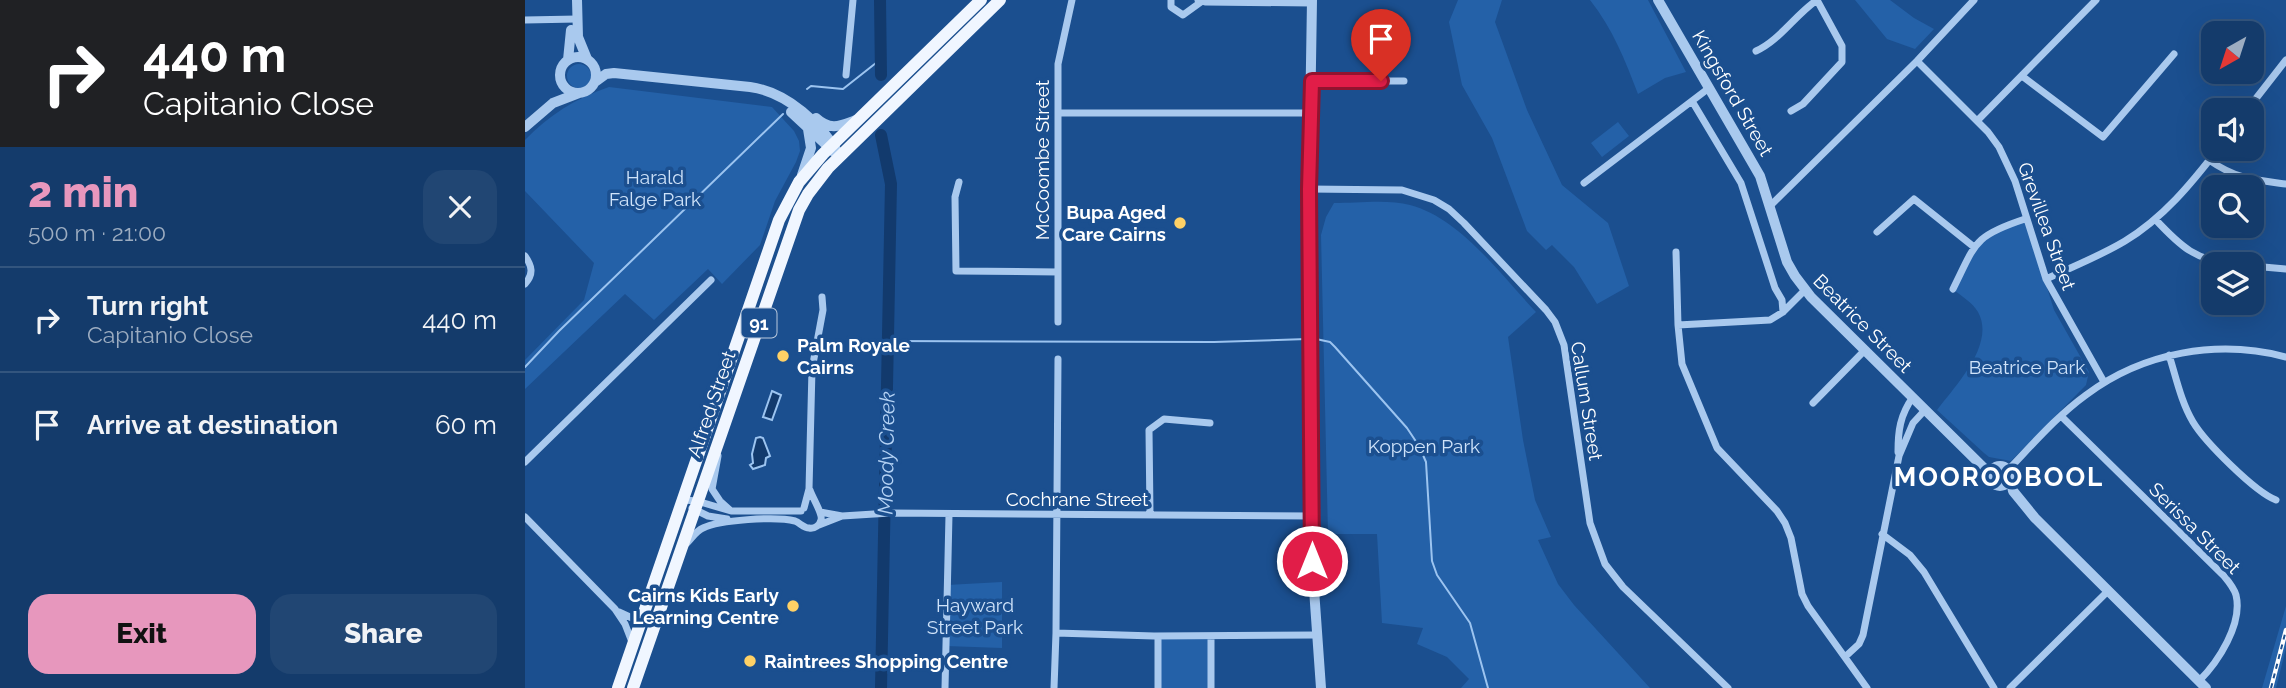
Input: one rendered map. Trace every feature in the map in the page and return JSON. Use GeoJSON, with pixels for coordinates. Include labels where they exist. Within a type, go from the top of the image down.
{"type":"FeatureCollection","features":[{"type":"Feature","properties":{"kind":"main road","name":"Alfred Street"},"geometry":{"type":"LineString","coordinates":[[618,688],[644,614],[718,442],[792,227],[808,194],[834,150],[862,118],[982,0]]}},
{"type":"Feature","properties":{"kind":"main road","name":"Alfred Street"},"geometry":{"type":"LineString","coordinates":[[633,688],[680,552],[692,504],[779,220],[800,182],[1000,0]]}},
{"type":"Feature","properties":{"kind":"street"},"geometry":{"type":"LineString","coordinates":[[571,0],[579,44],[596,73],[595,82]]}},
{"type":"Feature","properties":{"kind":"street"},"geometry":{"type":"LineString","coordinates":[[525,127],[553,103],[560,92],[562,68],[568,60],[577,0]]}},
{"type":"Feature","properties":{"kind":"street"},"geometry":{"type":"LineString","coordinates":[[846,75],[853,0]]}},
{"type":"Feature","properties":{"kind":"street","name":"McCoombe Street"},"geometry":{"type":"LineString","coordinates":[[1058,322],[1058,64],[1072,0]]}},
{"type":"Feature","properties":{"kind":"street"},"geometry":{"type":"LineString","coordinates":[[1171,0],[1171,7],[1183,15],[1200,1],[1312,2],[1309,189],[1312,516],[1315,635],[1321,688]]}},
{"type":"Feature","properties":{"kind":"street","name":"Kingsford Street"},"geometry":{"type":"LineString","coordinates":[[1658,0],[1760,176],[1770,206]]}},
{"type":"Feature","properties":{"kind":"street"},"geometry":{"type":"LineString","coordinates":[[1756,51],[1767,45],[1801,11],[1817,0],[1842,46],[1842,62],[1803,104],[1791,111]]}},
{"type":"Feature","properties":{"kind":"street"},"geometry":{"type":"LineString","coordinates":[[1770,206],[1917,61],[1974,0]]}},
{"type":"Feature","properties":{"kind":"street"},"geometry":{"type":"LineString","coordinates":[[1977,121],[2096,0]]}},
{"type":"Feature","properties":{"kind":"street"},"geometry":{"type":"LineString","coordinates":[[525,20],[574,19]]}},
{"type":"Feature","properties":{"kind":"street"},"geometry":{"type":"LineString","coordinates":[[2022,76],[2103,137],[2174,54]]}},
{"type":"Feature","properties":{"kind":"street"},"geometry":{"type":"LineString","coordinates":[[568,60],[577,57],[660,77]]}},
{"type":"Feature","properties":{"kind":"street"},"geometry":{"type":"LineString","coordinates":[[2256,98],[2286,60]]}},
{"type":"Feature","properties":{"kind":"street","name":"Grevillea Street"},"geometry":{"type":"LineString","coordinates":[[1917,61],[1988,132],[2008,163],[2046,279],[2104,382]]}},
{"type":"Feature","properties":{"kind":"street"},"geometry":{"type":"LineString","coordinates":[[553,103],[587,91],[595,82],[610,73],[776,91],[791,97],[827,126],[839,126],[862,118]]}},
{"type":"Feature","properties":{"kind":"street"},"geometry":{"type":"LineString","coordinates":[[1312,81],[1404,82]]}},
{"type":"Feature","properties":{"kind":"street"},"geometry":{"type":"LineString","coordinates":[[562,83],[569,91],[579,93]]}},
{"type":"Feature","properties":{"kind":"street"},"geometry":{"type":"LineString","coordinates":[[741,87],[784,107],[834,150]]}},
{"type":"Feature","properties":{"kind":"street"},"geometry":{"type":"LineString","coordinates":[[1584,183],[1709,88]]}},
{"type":"Feature","properties":{"kind":"street"},"geometry":{"type":"LineString","coordinates":[[765,90],[793,105],[834,150]]}},
{"type":"Feature","properties":{"kind":"street","name":"Kingsford Street"},"geometry":{"type":"LineString","coordinates":[[1692,101],[1741,183],[1775,288],[1783,300],[1783,312]]}},
{"type":"Feature","properties":{"kind":"street"},"geometry":{"type":"LineString","coordinates":[[1059,113],[1312,113]]}},
{"type":"Feature","properties":{"kind":"street"},"geometry":{"type":"LineString","coordinates":[[800,182],[811,148],[808,128]]}},
{"type":"Feature","properties":{"kind":"street"},"geometry":{"type":"LineString","coordinates":[[2046,279],[2125,241],[2155,219],[2179,196],[2208,161]]}},
{"type":"Feature","properties":{"kind":"street"},"geometry":{"type":"LineString","coordinates":[[2210,161],[2223,170],[2245,179],[2286,184]]}},
{"type":"Feature","properties":{"kind":"street"},"geometry":{"type":"LineString","coordinates":[[960,182],[955,197],[956,271],[1058,272]]}},
{"type":"Feature","properties":{"kind":"street","name":"Callum Street"},"geometry":{"type":"LineString","coordinates":[[1309,189],[1402,190],[1434,200],[1464,223],[1546,310],[1555,322],[1564,345],[1590,523],[1605,564],[1623,587],[1728,688]]}},
{"type":"Feature","properties":{"kind":"street"},"geometry":{"type":"LineString","coordinates":[[1877,232],[1914,199],[1974,247]]}},
{"type":"Feature","properties":{"kind":"street","name":"Beatrice Street"},"geometry":{"type":"LineString","coordinates":[[1770,206],[1787,262],[1805,290],[1989,477]]}},
{"type":"Feature","properties":{"kind":"street"},"geometry":{"type":"LineString","coordinates":[[1953,289],[1974,247],[1993,230],[2025,219]]}},
{"type":"Feature","properties":{"kind":"street"},"geometry":{"type":"LineString","coordinates":[[2155,219],[2193,254],[2201,257]]}},
{"type":"Feature","properties":{"kind":"street"},"geometry":{"type":"LineString","coordinates":[[1676,252],[1682,364],[1712,439],[1722,456],[1777,511],[1785,523],[1791,538],[1802,594],[1867,688]]}},
{"type":"Feature","properties":{"kind":"street"},"geometry":{"type":"LineString","coordinates":[[525,256],[531,264],[532,272],[525,284]]}},
{"type":"Feature","properties":{"kind":"street"},"geometry":{"type":"LineString","coordinates":[[2264,267],[2286,269]]}},
{"type":"Feature","properties":{"kind":"street"},"geometry":{"type":"LineString","coordinates":[[525,462],[711,280]]}},
{"type":"Feature","properties":{"kind":"street"},"geometry":{"type":"LineString","coordinates":[[1678,325],[1762,321],[1777,317],[1805,290]]}},
{"type":"Feature","properties":{"kind":"street"},"geometry":{"type":"LineString","coordinates":[[802,525],[799,518],[809,489],[812,369],[823,310],[822,297]]}},
{"type":"Feature","properties":{"kind":"street"},"geometry":{"type":"LineString","coordinates":[[2035,518],[2020,508],[2000,487],[1994,485],[1989,477],[1991,470],[2006,471],[2061,416],[2104,382],[2148,362],[2194,350],[2240,348],[2286,357]]}},
{"type":"Feature","properties":{"kind":"street"},"geometry":{"type":"LineString","coordinates":[[1813,403],[1865,350]]}},
{"type":"Feature","properties":{"kind":"street"},"geometry":{"type":"LineString","coordinates":[[2169,355],[2187,410],[2201,433],[2261,493],[2276,500]]}},
{"type":"Feature","properties":{"kind":"street"},"geometry":{"type":"LineString","coordinates":[[1054,688],[1058,359]]}},
{"type":"Feature","properties":{"kind":"street"},"geometry":{"type":"LineString","coordinates":[[1899,456],[1902,415],[1913,397]]}},
{"type":"Feature","properties":{"kind":"street"},"geometry":{"type":"LineString","coordinates":[[1846,656],[1859,644],[1863,635],[1899,456],[1913,423],[1925,410]]}},
{"type":"Feature","properties":{"kind":"street","name":"Serissa Street"},"geometry":{"type":"LineString","coordinates":[[2061,416],[2224,576],[2234,590],[2237,608],[2231,631],[2219,659],[2203,684]]}},
{"type":"Feature","properties":{"kind":"street"},"geometry":{"type":"LineString","coordinates":[[1150,514],[1149,430],[1164,419],[1210,423]]}},
{"type":"Feature","properties":{"kind":"street"},"geometry":{"type":"LineString","coordinates":[[718,442],[712,489],[731,511]]}},
{"type":"Feature","properties":{"kind":"street","name":"Beatrice Street"},"geometry":{"type":"LineString","coordinates":[[1961,446],[2006,471]]}},
{"type":"Feature","properties":{"kind":"street"},"geometry":{"type":"LineString","coordinates":[[2000,487],[2007,484],[2006,471]]}},
{"type":"Feature","properties":{"kind":"street"},"geometry":{"type":"LineString","coordinates":[[2006,471],[2013,491],[2035,518],[2203,684]]}},
{"type":"Feature","properties":{"kind":"street"},"geometry":{"type":"LineString","coordinates":[[692,504],[716,518],[793,521],[809,528],[818,525],[822,519],[809,489]]}},
{"type":"Feature","properties":{"kind":"street"},"geometry":{"type":"LineString","coordinates":[[692,504],[731,511],[803,509],[811,506],[819,510]]}},
{"type":"Feature","properties":{"kind":"street","name":"Cochrane Street"},"geometry":{"type":"LineString","coordinates":[[819,510],[842,516]]}},
{"type":"Feature","properties":{"kind":"street","name":"Cochrane Street"},"geometry":{"type":"LineString","coordinates":[[818,525],[842,516],[890,513],[1312,516]]}},
{"type":"Feature","properties":{"kind":"street"},"geometry":{"type":"LineString","coordinates":[[945,688],[949,515]]}},
{"type":"Feature","properties":{"kind":"street"},"geometry":{"type":"LineString","coordinates":[[525,517],[615,609],[625,624],[633,646]]}},
{"type":"Feature","properties":{"kind":"street"},"geometry":{"type":"LineString","coordinates":[[680,552],[700,529],[712,524],[741,520]]}},
{"type":"Feature","properties":{"kind":"street"},"geometry":{"type":"LineString","coordinates":[[1882,534],[1910,555],[1924,572],[1994,688]]}},
{"type":"Feature","properties":{"kind":"street"},"geometry":{"type":"LineString","coordinates":[[2010,688],[2109,591]]}},
{"type":"Feature","properties":{"kind":"street"},"geometry":{"type":"LineString","coordinates":[[615,609],[632,618],[644,614]]}},
{"type":"Feature","properties":{"kind":"street"},"geometry":{"type":"LineString","coordinates":[[1056,633],[1158,636],[1315,635]]}},
{"type":"Feature","properties":{"kind":"street"},"geometry":{"type":"LineString","coordinates":[[1158,636],[1158,688]]}},
{"type":"Feature","properties":{"kind":"street"},"geometry":{"type":"LineString","coordinates":[[1211,636],[1211,688]]}},
{"type":"Feature","properties":{"kind":"green space"},"geometry":{"type":"Polygon","coordinates":[[[1458,0],[1502,0],[1495,22],[1527,110],[1562,185],[1608,223],[1629,286],[1597,304],[1574,267],[1552,245],[1546,250],[1527,231],[1492,138],[1462,85],[1449,22],[1458,0]]]}},
{"type":"Feature","properties":{"kind":"green space"},"geometry":{"type":"Polygon","coordinates":[[[1590,0],[1648,0],[1686,72],[1665,78],[1638,94],[1612,34],[1590,0]]]}},
{"type":"Feature","properties":{"kind":"green space"},"geometry":{"type":"Polygon","coordinates":[[[1855,0],[1890,0],[1934,29],[1915,49],[1887,39],[1855,0]]]}},
{"type":"Feature","properties":{"kind":"green space"},"geometry":{"type":"Polygon","coordinates":[[[579,64],[588,67],[591,76],[588,85],[579,88],[570,85],[567,76],[570,67],[579,64]]]}},
{"type":"Feature","properties":{"kind":"green space","name":"Harald Falge Park"},"geometry":{"type":"Polygon","coordinates":[[[609,87],[772,107],[794,131],[800,151],[775,201],[760,245],[722,284],[708,269],[654,320],[625,294],[525,389],[525,360],[584,300],[594,263],[525,191],[525,140],[564,108],[609,87]]]}},
{"type":"Feature","properties":{"kind":"green space"},"geometry":{"type":"Polygon","coordinates":[[[1618,122],[1629,136],[1602,157],[1591,143],[1618,122]]]}},
{"type":"Feature","properties":{"kind":"green space","name":"Koppen Park"},"geometry":{"type":"Polygon","coordinates":[[[1393,202],[1428,212],[1463,235],[1536,312],[1508,337],[1535,500],[1551,537],[1538,540],[1558,584],[1650,688],[1461,688],[1469,679],[1447,657],[1417,644],[1423,628],[1382,623],[1377,534],[1328,534],[1321,235],[1326,217],[1334,203],[1393,202]]]}},
{"type":"Feature","properties":{"kind":"green space","name":"Beatrice Park"},"geometry":{"type":"Polygon","coordinates":[[[2025,216],[2054,310],[2089,372],[2086,385],[2011,461],[1989,457],[1937,410],[1963,377],[1978,351],[1982,337],[1978,312],[1953,289],[1974,247],[2025,216]]]}},
{"type":"Feature","properties":{"kind":"green space","name":"Hayward Street Park"},"geometry":{"type":"Polygon","coordinates":[[[1002,582],[1002,648],[946,646],[947,585],[1002,582]]]}},
{"type":"Feature","properties":{"kind":"green space"},"geometry":{"type":"Polygon","coordinates":[[[2286,606],[2286,648],[2276,688],[2262,688],[2286,606]]]}},
{"type":"Feature","properties":{"kind":"green space"},"geometry":{"type":"Polygon","coordinates":[[[1158,636],[1211,636],[1211,688],[1158,688],[1158,636]]]}},
{"type":"Feature","properties":{"kind":"shaded area"},"geometry":{"type":"Polygon","coordinates":[[[772,391],[781,395],[772,420],[763,417],[772,391]]]}},
{"type":"Feature","properties":{"kind":"shaded area"},"geometry":{"type":"Polygon","coordinates":[[[756,438],[763,438],[770,456],[766,458],[765,465],[753,469],[750,465],[753,463],[752,454],[756,438]]]}},
{"type":"Feature","properties":{"kind":"waterway","name":"Moody Creek"},"geometry":{"type":"LineString","coordinates":[[880,0],[881,75]]}},
{"type":"Feature","properties":{"kind":"waterway"},"geometry":{"type":"LineString","coordinates":[[807,89],[811,86],[843,89],[881,59]]}},
{"type":"Feature","properties":{"kind":"waterway"},"geometry":{"type":"LineString","coordinates":[[525,367],[783,114]]}},
{"type":"Feature","properties":{"kind":"waterway","name":"Moody Creek"},"geometry":{"type":"LineString","coordinates":[[881,135],[891,184],[881,688]]}},
{"type":"Feature","properties":{"kind":"waterway"},"geometry":{"type":"LineString","coordinates":[[888,341],[1214,342],[1307,339]]}},
{"type":"Feature","properties":{"kind":"waterway"},"geometry":{"type":"LineString","coordinates":[[1316,339],[1330,342],[1335,347],[1407,428],[1419,446],[1426,462],[1432,561],[1437,575],[1470,623],[1488,688]]}},
{"type":"Feature","properties":{"kind":"railway"},"geometry":{"type":"LineString","coordinates":[[2271,688],[2286,630]]}},
{"type":"Feature","properties":{"kind":"place","name":"Bupa Aged Care Cairns"},"geometry":{"type":"Point","coordinates":[1180,223]}},
{"type":"Feature","properties":{"kind":"place","name":"Palm Royale Cairns"},"geometry":{"type":"Point","coordinates":[783,356]}},
{"type":"Feature","properties":{"kind":"place","name":"Cairns Kids Early Learning Centre"},"geometry":{"type":"Point","coordinates":[793,606]}},
{"type":"Feature","properties":{"kind":"place","name":"Raintrees Shopping Centre"},"geometry":{"type":"Point","coordinates":[750,661]}},
{"type":"Feature","properties":{"kind":"district","name":"MOOROOBOOL"},"geometry":{"type":"Point","coordinates":[1999,477]}},
{"type":"Feature","properties":{"kind":"route"},"geometry":{"type":"LineString","coordinates":[[1312,561],[1309,189],[1312,81],[1381,81]]}}]}
